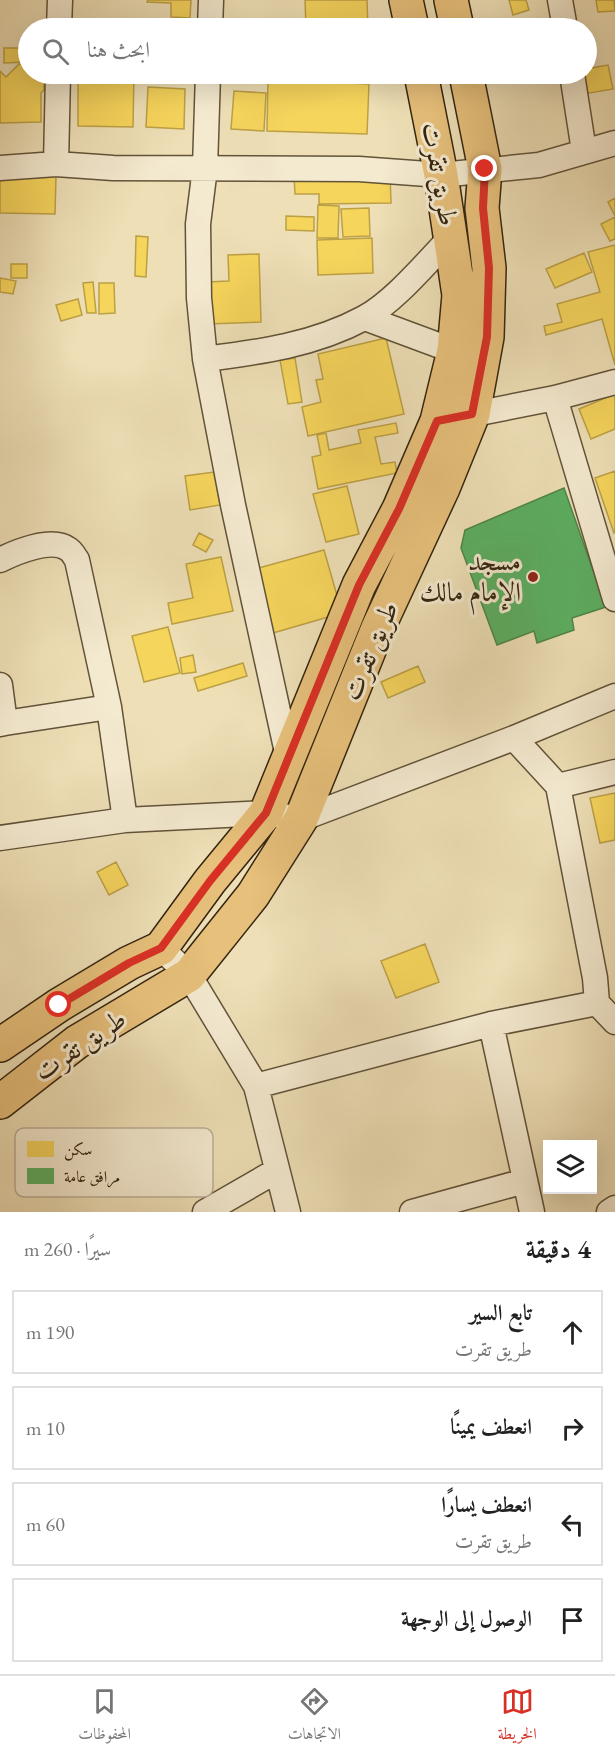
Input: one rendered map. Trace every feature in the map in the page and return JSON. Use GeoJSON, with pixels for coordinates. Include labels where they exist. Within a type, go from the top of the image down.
{"type":"FeatureCollection","features":[{"type":"Feature","properties":{"kind":"main road"},"geometry":{"type":"LineString","coordinates":[[406,0],[410,18]]}},
{"type":"Feature","properties":{"kind":"main road"},"geometry":{"type":"LineString","coordinates":[[451,0],[455,18]]}},
{"type":"Feature","properties":{"kind":"main road","name":"طريق تقرت"},"geometry":{"type":"LineString","coordinates":[[0,1045],[59,1005],[129,963],[161,948],[210,881],[266,813],[359,585],[399,509],[437,421],[454,351],[459,295],[441,174],[423,84]]}},
{"type":"Feature","properties":{"kind":"main road","name":"طريق تقرت"},"geometry":{"type":"LineString","coordinates":[[0,1102],[77,1042],[189,975],[253,895],[301,819],[378,628],[442,488],[472,414],[487,337],[489,268],[483,208],[485,169],[468,84]]}},
{"type":"Feature","properties":{"kind":"street"},"geometry":{"type":"LineString","coordinates":[[59,18],[60,0]]}},
{"type":"Feature","properties":{"kind":"street"},"geometry":{"type":"LineString","coordinates":[[210,18],[211,0]]}},
{"type":"Feature","properties":{"kind":"street"},"geometry":{"type":"LineString","coordinates":[[560,0],[563,18]]}},
{"type":"Feature","properties":{"kind":"street"},"geometry":{"type":"LineString","coordinates":[[56,164],[58,84]]}},
{"type":"Feature","properties":{"kind":"street"},"geometry":{"type":"LineString","coordinates":[[208,84],[205,168],[198,234],[199,298],[205,359],[233,505],[288,757]]}},
{"type":"Feature","properties":{"kind":"street"},"geometry":{"type":"LineString","coordinates":[[574,84],[585,151]]}},
{"type":"Feature","properties":{"kind":"street"},"geometry":{"type":"LineString","coordinates":[[0,168],[56,164],[113,168],[359,169],[441,174],[539,165],[615,143]]}},
{"type":"Feature","properties":{"kind":"street"},"geometry":{"type":"LineString","coordinates":[[205,359],[259,352],[310,341],[365,318],[402,287],[451,237]]}},
{"type":"Feature","properties":{"kind":"street"},"geometry":{"type":"LineString","coordinates":[[365,318],[454,351]]}},
{"type":"Feature","properties":{"kind":"street"},"geometry":{"type":"LineString","coordinates":[[437,421],[555,398],[615,382]]}},
{"type":"Feature","properties":{"kind":"street"},"geometry":{"type":"LineString","coordinates":[[555,398],[615,599]]}},
{"type":"Feature","properties":{"kind":"street"},"geometry":{"type":"LineString","coordinates":[[0,560],[18,550],[56,544],[68,549],[77,560],[109,707],[125,820]]}},
{"type":"Feature","properties":{"kind":"street"},"geometry":{"type":"LineString","coordinates":[[0,685],[2,723],[109,707]]}},
{"type":"Feature","properties":{"kind":"street"},"geometry":{"type":"LineString","coordinates":[[0,838],[125,820],[266,813],[301,819],[514,738],[615,696]]}},
{"type":"Feature","properties":{"kind":"street"},"geometry":{"type":"LineString","coordinates":[[514,738],[558,786],[595,978],[597,1004],[615,1022]]}},
{"type":"Feature","properties":{"kind":"street"},"geometry":{"type":"LineString","coordinates":[[558,786],[615,772]]}},
{"type":"Feature","properties":{"kind":"street"},"geometry":{"type":"LineString","coordinates":[[161,948],[189,975],[256,1086],[288,1212]]}},
{"type":"Feature","properties":{"kind":"street"},"geometry":{"type":"LineString","coordinates":[[256,1086],[491,1024],[597,1004]]}},
{"type":"Feature","properties":{"kind":"street"},"geometry":{"type":"LineString","coordinates":[[491,1024],[532,1212]]}},
{"type":"Feature","properties":{"kind":"street"},"geometry":{"type":"LineString","coordinates":[[205,1212],[276,1171]]}},
{"type":"Feature","properties":{"kind":"street"},"geometry":{"type":"LineString","coordinates":[[412,1212],[525,1181]]}},
{"type":"Feature","properties":{"kind":"street"},"geometry":{"type":"LineString","coordinates":[[609,1212],[615,1208]]}},
{"type":"Feature","properties":{"kind":"building: سكن"},"geometry":{"type":"Polygon","coordinates":[[[148,0],[191,0],[190,18],[171,17],[171,3],[147,2],[148,0]]]}},
{"type":"Feature","properties":{"kind":"building: سكن"},"geometry":{"type":"Polygon","coordinates":[[[305,0],[367,0],[368,18],[306,18],[305,0]]]}},
{"type":"Feature","properties":{"kind":"building: سكن"},"geometry":{"type":"Polygon","coordinates":[[[509,0],[526,0],[529,10],[513,15],[509,0]]]}},
{"type":"Feature","properties":{"kind":"building: سكن"},"geometry":{"type":"Polygon","coordinates":[[[596,0],[614,0],[615,11],[598,12],[596,0]]]}},
{"type":"Feature","properties":{"kind":"building: سكن"},"geometry":{"type":"Polygon","coordinates":[[[4,48],[18,48],[18,62],[4,63],[4,48]]]}},
{"type":"Feature","properties":{"kind":"building: سكن"},"geometry":{"type":"Polygon","coordinates":[[[18,65],[18,84],[44,84],[44,90],[41,93],[41,122],[0,123],[0,71],[6,77],[18,65]]]}},
{"type":"Feature","properties":{"kind":"building: سكن"},"geometry":{"type":"Polygon","coordinates":[[[608,65],[613,89],[584,94],[582,84],[597,84],[597,67],[608,65]]]}},
{"type":"Feature","properties":{"kind":"building: سكن"},"geometry":{"type":"Polygon","coordinates":[[[78,84],[134,84],[133,127],[78,126],[78,84]]]}},
{"type":"Feature","properties":{"kind":"building: سكن"},"geometry":{"type":"Polygon","coordinates":[[[268,84],[369,84],[367,134],[267,131],[268,84]]]}},
{"type":"Feature","properties":{"kind":"building: سكن"},"geometry":{"type":"Polygon","coordinates":[[[148,87],[185,89],[184,129],[146,127],[148,87]]]}},
{"type":"Feature","properties":{"kind":"building: سكن"},"geometry":{"type":"Polygon","coordinates":[[[234,91],[266,93],[264,131],[231,129],[234,91]]]}},
{"type":"Feature","properties":{"kind":"building: سكن"},"geometry":{"type":"Polygon","coordinates":[[[0,167],[20,176],[56,176],[55,214],[0,213],[0,167]]]}},
{"type":"Feature","properties":{"kind":"building: سكن"},"geometry":{"type":"Polygon","coordinates":[[[390,172],[391,203],[319,204],[319,194],[295,194],[294,175],[390,172]]]}},
{"type":"Feature","properties":{"kind":"building: سكن"},"geometry":{"type":"Polygon","coordinates":[[[615,198],[615,216],[608,202],[615,198]]]}},
{"type":"Feature","properties":{"kind":"building: سكن"},"geometry":{"type":"Polygon","coordinates":[[[318,205],[339,206],[338,238],[317,238],[318,205]]]}},
{"type":"Feature","properties":{"kind":"building: سكن"},"geometry":{"type":"Polygon","coordinates":[[[369,208],[370,236],[343,237],[341,209],[369,208]]]}},
{"type":"Feature","properties":{"kind":"building: سكن"},"geometry":{"type":"Polygon","coordinates":[[[286,216],[314,217],[314,231],[286,230],[286,216]]]}},
{"type":"Feature","properties":{"kind":"building: سكن"},"geometry":{"type":"Polygon","coordinates":[[[615,217],[615,239],[610,241],[601,224],[615,217]]]}},
{"type":"Feature","properties":{"kind":"building: سكن"},"geometry":{"type":"Polygon","coordinates":[[[136,236],[148,237],[146,277],[135,276],[136,236]]]}},
{"type":"Feature","properties":{"kind":"building: سكن"},"geometry":{"type":"Polygon","coordinates":[[[372,238],[373,273],[318,275],[317,240],[372,238]]]}},
{"type":"Feature","properties":{"kind":"building: سكن"},"geometry":{"type":"Polygon","coordinates":[[[615,245],[615,365],[602,319],[546,335],[544,326],[562,322],[557,304],[600,292],[588,252],[615,245]]]}},
{"type":"Feature","properties":{"kind":"building: سكن"},"geometry":{"type":"Polygon","coordinates":[[[584,253],[592,272],[555,288],[546,269],[584,253]]]}},
{"type":"Feature","properties":{"kind":"building: سكن"},"geometry":{"type":"Polygon","coordinates":[[[259,254],[261,322],[209,324],[207,282],[229,281],[228,255],[259,254]]]}},
{"type":"Feature","properties":{"kind":"building: سكن"},"geometry":{"type":"Polygon","coordinates":[[[11,264],[27,264],[27,278],[11,278],[11,264]]]}},
{"type":"Feature","properties":{"kind":"building: سكن"},"geometry":{"type":"Polygon","coordinates":[[[0,278],[16,281],[13,294],[0,292],[0,278]]]}},
{"type":"Feature","properties":{"kind":"building: سكن"},"geometry":{"type":"Polygon","coordinates":[[[93,282],[96,313],[87,313],[83,283],[93,282]]]}},
{"type":"Feature","properties":{"kind":"building: سكن"},"geometry":{"type":"Polygon","coordinates":[[[99,283],[114,283],[115,313],[99,314],[99,283]]]}},
{"type":"Feature","properties":{"kind":"building: سكن"},"geometry":{"type":"Polygon","coordinates":[[[78,299],[82,315],[61,321],[56,305],[78,299]]]}},
{"type":"Feature","properties":{"kind":"building: سكن"},"geometry":{"type":"Polygon","coordinates":[[[386,338],[404,414],[308,436],[302,407],[321,402],[316,380],[323,379],[318,354],[386,338]]]}},
{"type":"Feature","properties":{"kind":"building: سكن"},"geometry":{"type":"Polygon","coordinates":[[[295,358],[302,402],[288,404],[280,360],[295,358]]]}},
{"type":"Feature","properties":{"kind":"building: سكن"},"geometry":{"type":"Polygon","coordinates":[[[615,394],[615,429],[591,439],[579,409],[615,394]]]}},
{"type":"Feature","properties":{"kind":"building: سكن"},"geometry":{"type":"Polygon","coordinates":[[[396,423],[398,433],[375,437],[381,464],[395,462],[397,473],[318,489],[312,457],[321,455],[317,435],[326,433],[329,450],[361,443],[358,430],[396,423]]]}},
{"type":"Feature","properties":{"kind":"building: سكن"},"geometry":{"type":"Polygon","coordinates":[[[615,471],[615,532],[614,533],[595,478],[615,471]]]}},
{"type":"Feature","properties":{"kind":"building: سكن"},"geometry":{"type":"Polygon","coordinates":[[[214,472],[220,505],[190,510],[185,476],[214,472]]]}},
{"type":"Feature","properties":{"kind":"building: سكن"},"geometry":{"type":"Polygon","coordinates":[[[347,486],[359,534],[326,542],[313,494],[347,486]]]}},
{"type":"Feature","properties":{"kind":"building: سكن"},"geometry":{"type":"Polygon","coordinates":[[[199,533],[213,540],[206,552],[193,545],[199,533]]]}},
{"type":"Feature","properties":{"kind":"building: سكن"},"geometry":{"type":"Polygon","coordinates":[[[324,550],[342,613],[273,633],[255,569],[324,550]]]}},
{"type":"Feature","properties":{"kind":"building: سكن"},"geometry":{"type":"Polygon","coordinates":[[[221,557],[233,611],[172,624],[168,603],[193,598],[186,564],[221,557]]]}},
{"type":"Feature","properties":{"kind":"building: سكن"},"geometry":{"type":"Polygon","coordinates":[[[168,627],[180,673],[144,682],[132,636],[168,627]]]}},
{"type":"Feature","properties":{"kind":"building: سكن"},"geometry":{"type":"Polygon","coordinates":[[[193,655],[196,672],[182,674],[180,658],[193,655]]]}},
{"type":"Feature","properties":{"kind":"building: سكن"},"geometry":{"type":"Polygon","coordinates":[[[243,663],[247,676],[198,691],[194,678],[243,663]]]}},
{"type":"Feature","properties":{"kind":"building: سكن"},"geometry":{"type":"Polygon","coordinates":[[[418,666],[425,682],[388,698],[381,682],[418,666]]]}},
{"type":"Feature","properties":{"kind":"building: سكن"},"geometry":{"type":"Polygon","coordinates":[[[615,793],[615,840],[600,843],[590,798],[615,793]]]}},
{"type":"Feature","properties":{"kind":"building: سكن"},"geometry":{"type":"Polygon","coordinates":[[[116,862],[128,885],[109,895],[97,872],[116,862]]]}},
{"type":"Feature","properties":{"kind":"building: سكن"},"geometry":{"type":"Polygon","coordinates":[[[425,944],[439,982],[396,998],[381,961],[425,944]]]}},
{"type":"Feature","properties":{"kind":"building: مرافق عامة","name":"مسجد الإمام مالك"},"geometry":{"type":"Polygon","coordinates":[[[564,488],[606,607],[572,618],[574,630],[537,643],[534,631],[497,645],[461,548],[465,530],[564,488]]]}},
{"type":"Feature","properties":{"kind":"place","name":"مسجد الإمام مالك"},"geometry":{"type":"Point","coordinates":[533,577]}},
{"type":"Feature","properties":{"kind":"route"},"geometry":{"type":"LineString","coordinates":[[59,1005],[129,963],[161,948],[210,881],[266,813],[359,585],[399,509],[437,421],[472,414],[487,337],[489,268],[483,208],[485,169]]}}]}
